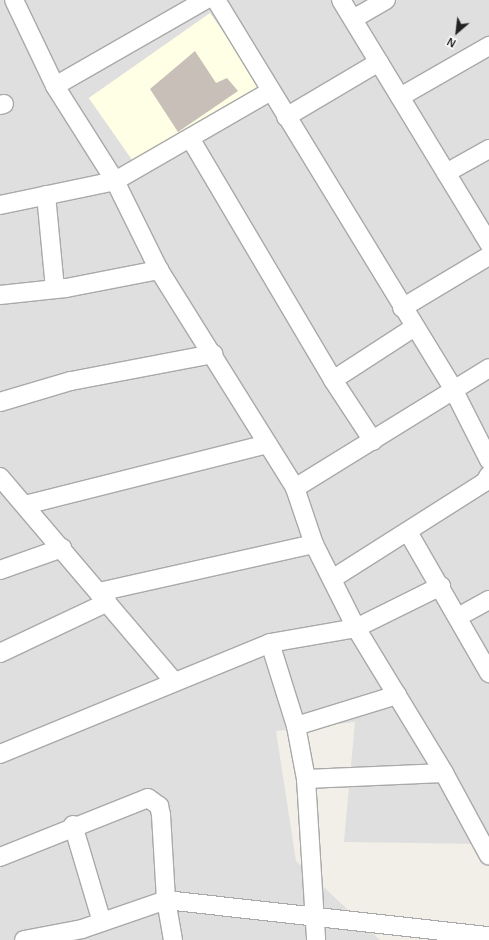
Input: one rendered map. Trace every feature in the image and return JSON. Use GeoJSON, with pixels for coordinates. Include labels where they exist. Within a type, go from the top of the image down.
{"type":"FeatureCollection","features":[{"type":"Feature","properties":{"kind":"street"},"geometry":{"type":"LineString","coordinates":[[14,0],[55,86],[115,181],[159,270],[213,354],[295,488],[314,544],[356,628],[444,773],[489,856]]}},
{"type":"Feature","properties":{"kind":"street"},"geometry":{"type":"LineString","coordinates":[[55,86],[205,0]]}},
{"type":"Feature","properties":{"kind":"street"},"geometry":{"type":"LineString","coordinates":[[216,0],[413,328],[452,389],[489,460]]}},
{"type":"Feature","properties":{"kind":"street"},"geometry":{"type":"LineString","coordinates":[[341,0],[489,243]]}},
{"type":"Feature","properties":{"kind":"street"},"geometry":{"type":"LineString","coordinates":[[353,20],[386,0]]}},
{"type":"Feature","properties":{"kind":"street"},"geometry":{"type":"LineString","coordinates":[[400,97],[489,46]]}},
{"type":"Feature","properties":{"kind":"street"},"geometry":{"type":"LineString","coordinates":[[286,117],[378,62]]}},
{"type":"Feature","properties":{"kind":"street"},"geometry":{"type":"LineString","coordinates":[[0,205],[115,181],[271,92]]}},
{"type":"Feature","properties":{"kind":"street"},"geometry":{"type":"LineString","coordinates":[[190,138],[332,380],[373,441]]}},
{"type":"Feature","properties":{"kind":"street"},"geometry":{"type":"LineString","coordinates":[[446,173],[489,149]]}},
{"type":"Feature","properties":{"kind":"street"},"geometry":{"type":"LineString","coordinates":[[46,195],[55,289]]}},
{"type":"Feature","properties":{"kind":"street"},"geometry":{"type":"LineString","coordinates":[[402,308],[489,256]]}},
{"type":"Feature","properties":{"kind":"street"},"geometry":{"type":"LineString","coordinates":[[0,295],[55,289],[159,270]]}},
{"type":"Feature","properties":{"kind":"street"},"geometry":{"type":"LineString","coordinates":[[332,380],[413,328]]}},
{"type":"Feature","properties":{"kind":"street"},"geometry":{"type":"LineString","coordinates":[[0,402],[71,381],[213,354]]}},
{"type":"Feature","properties":{"kind":"street"},"geometry":{"type":"LineString","coordinates":[[295,488],[373,441],[452,389],[489,368]]}},
{"type":"Feature","properties":{"kind":"street"},"geometry":{"type":"LineString","coordinates":[[25,505],[267,444]]}},
{"type":"Feature","properties":{"kind":"street"},"geometry":{"type":"LineString","coordinates":[[332,579],[408,532],[489,475]]}},
{"type":"Feature","properties":{"kind":"street"},"geometry":{"type":"LineString","coordinates":[[3,483],[25,505],[173,680]]}},
{"type":"Feature","properties":{"kind":"street"},"geometry":{"type":"LineString","coordinates":[[408,532],[441,586],[489,673]]}},
{"type":"Feature","properties":{"kind":"street"},"geometry":{"type":"LineString","coordinates":[[0,653],[103,597],[314,544]]}},
{"type":"Feature","properties":{"kind":"street"},"geometry":{"type":"LineString","coordinates":[[0,570],[62,548]]}},
{"type":"Feature","properties":{"kind":"street"},"geometry":{"type":"LineString","coordinates":[[0,754],[173,680],[270,643],[356,628],[441,586]]}},
{"type":"Feature","properties":{"kind":"street"},"geometry":{"type":"LineString","coordinates":[[458,617],[489,600]]}},
{"type":"Feature","properties":{"kind":"street"},"geometry":{"type":"LineString","coordinates":[[270,643],[296,726],[306,779],[316,915],[316,940]]}},
{"type":"Feature","properties":{"kind":"street"},"geometry":{"type":"LineString","coordinates":[[296,726],[397,695]]}},
{"type":"Feature","properties":{"kind":"street"},"geometry":{"type":"LineString","coordinates":[[306,779],[444,773]]}},
{"type":"Feature","properties":{"kind":"street"},"geometry":{"type":"LineString","coordinates":[[0,857],[74,825],[148,798],[154,801],[160,815],[166,900],[173,940]]}},
{"type":"Feature","properties":{"kind":"street"},"geometry":{"type":"LineString","coordinates":[[74,825],[102,922]]}},
{"type":"Feature","properties":{"kind":"street"},"geometry":{"type":"LineString","coordinates":[[24,940],[83,935],[102,922],[166,900],[316,915],[489,936]]}},
{"type":"Feature","properties":{"kind":"shaded area"},"geometry":{"type":"Polygon","coordinates":[[[0,0],[489,0],[489,852],[484,844],[344,842],[355,722],[276,731],[296,861],[380,940],[0,940],[0,0]]]}},
{"type":"Feature","properties":{"kind":"shaded area"},"geometry":{"type":"Polygon","coordinates":[[[210,13],[264,90],[143,175],[89,98],[210,13]]]}},
{"type":"Feature","properties":{"kind":"building"},"geometry":{"type":"Polygon","coordinates":[[[195,51],[216,83],[227,78],[238,91],[178,132],[150,89],[195,51]]]}}]}
